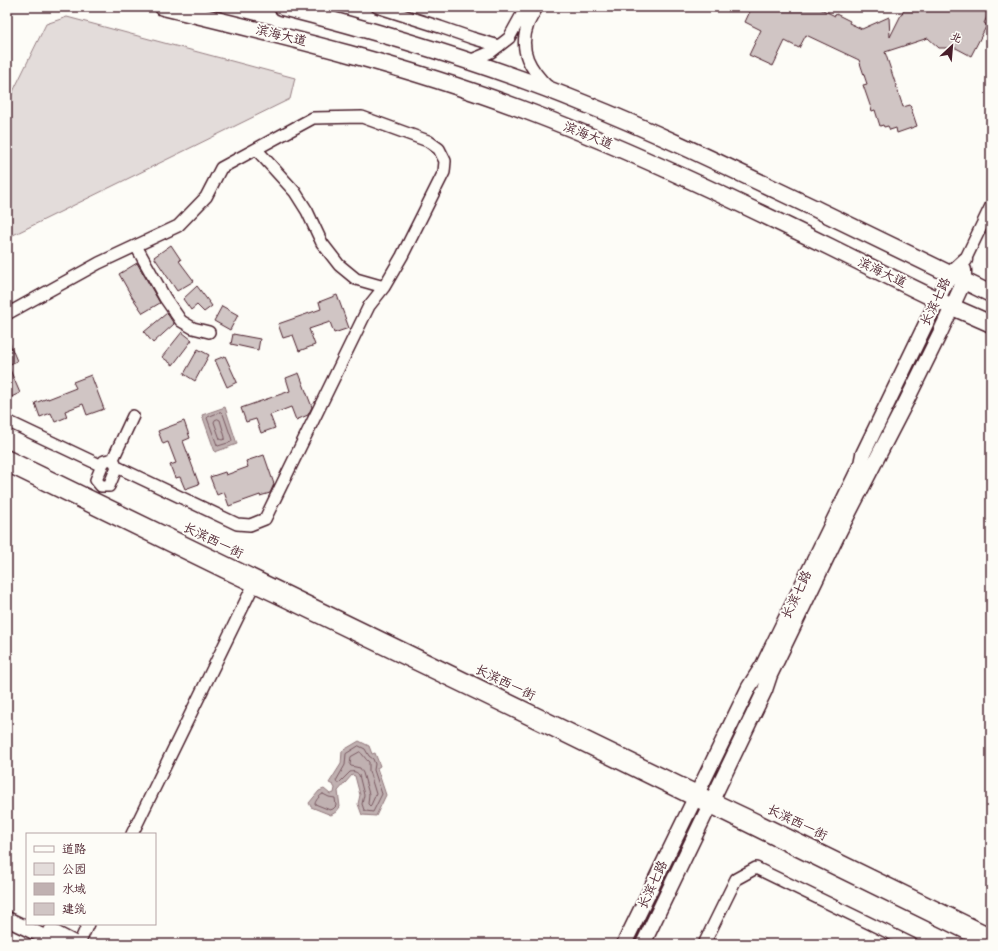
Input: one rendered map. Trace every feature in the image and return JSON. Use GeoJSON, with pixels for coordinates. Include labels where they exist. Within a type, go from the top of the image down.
{"type":"FeatureCollection","features":[{"type":"Feature","properties":{"kind":"highway","name":"滨海大道"},"geometry":{"type":"LineString","coordinates":[[163,7],[277,34],[406,70],[470,90],[533,113],[674,172],[952,307],[991,324]]}},
{"type":"Feature","properties":{"kind":"highway"},"geometry":{"type":"LineString","coordinates":[[282,7],[370,30],[470,61],[552,91],[614,116],[690,149],[991,294]]}},
{"type":"Feature","properties":{"kind":"main road","name":"长滨七路"},"geometry":{"type":"LineString","coordinates":[[643,944],[765,690],[824,563],[906,402],[952,307],[957,278],[965,260]]}},
{"type":"Feature","properties":{"kind":"main road","name":"长滨七路"},"geometry":{"type":"LineString","coordinates":[[624,944],[749,687],[763,664],[861,464],[864,454],[938,300],[957,278]]}},
{"type":"Feature","properties":{"kind":"main road"},"geometry":{"type":"LineString","coordinates":[[7,909],[26,918]]}},
{"type":"Feature","properties":{"kind":"main road"},"geometry":{"type":"LineString","coordinates":[[7,918],[59,944]]}},
{"type":"Feature","properties":{"kind":"main road"},"geometry":{"type":"LineString","coordinates":[[40,925],[76,944]]}},
{"type":"Feature","properties":{"kind":"street"},"geometry":{"type":"LineString","coordinates":[[377,7],[499,46]]}},
{"type":"Feature","properties":{"kind":"street"},"geometry":{"type":"LineString","coordinates":[[470,61],[491,52],[509,38],[526,7]]}},
{"type":"Feature","properties":{"kind":"street"},"geometry":{"type":"LineString","coordinates":[[537,7],[528,25],[524,42],[526,55],[538,77],[552,91]]}},
{"type":"Feature","properties":{"kind":"street"},"geometry":{"type":"LineString","coordinates":[[7,314],[100,263],[178,226],[206,197],[221,168],[313,118],[362,117],[428,141],[439,149],[445,161],[444,172],[402,256],[384,287],[369,306],[265,518],[250,525],[237,524],[115,463],[104,461],[96,480],[101,486]]}},
{"type":"Feature","properties":{"kind":"street"},"geometry":{"type":"LineString","coordinates":[[256,149],[295,192],[307,211],[322,243],[339,265],[356,279],[384,287]]}},
{"type":"Feature","properties":{"kind":"street"},"geometry":{"type":"LineString","coordinates":[[965,260],[991,206]]}},
{"type":"Feature","properties":{"kind":"street"},"geometry":{"type":"LineString","coordinates":[[136,246],[165,298],[181,320],[194,328],[209,332]]}},
{"type":"Feature","properties":{"kind":"street"},"geometry":{"type":"LineString","coordinates":[[101,486],[109,486],[115,463],[133,416]]}},
{"type":"Feature","properties":{"kind":"street"},"geometry":{"type":"LineString","coordinates":[[7,421],[102,466]]}},
{"type":"Feature","properties":{"kind":"street","name":"长滨西一街"},"geometry":{"type":"LineString","coordinates":[[7,456],[95,499],[255,582]]}},
{"type":"Feature","properties":{"kind":"street","name":"长滨西一街"},"geometry":{"type":"LineString","coordinates":[[7,466],[255,582],[696,796],[988,944]]}},
{"type":"Feature","properties":{"kind":"street"},"geometry":{"type":"LineString","coordinates":[[95,499],[101,486]]}},
{"type":"Feature","properties":{"kind":"street"},"geometry":{"type":"LineString","coordinates":[[132,833],[255,582]]}},
{"type":"Feature","properties":{"kind":"street","name":"长滨西一街"},"geometry":{"type":"LineString","coordinates":[[710,803],[747,815],[991,934]]}},
{"type":"Feature","properties":{"kind":"street"},"geometry":{"type":"LineString","coordinates":[[704,944],[736,879],[756,868],[912,944]]}},
{"type":"Feature","properties":{"kind":"street"},"geometry":{"type":"LineString","coordinates":[[79,944],[88,925]]}},
{"type":"Feature","properties":{"kind":"green space"},"geometry":{"type":"Polygon","coordinates":[[[67,17],[295,78],[290,99],[7,238],[7,104],[46,24],[67,17]]]}},
{"type":"Feature","properties":{"kind":"water"},"geometry":{"type":"Polygon","coordinates":[[[225,407],[237,444],[215,452],[202,415],[225,407]]]}},
{"type":"Feature","properties":{"kind":"water"},"geometry":{"type":"Polygon","coordinates":[[[359,741],[369,746],[372,754],[375,753],[380,766],[377,768],[386,795],[376,816],[362,815],[358,804],[360,795],[355,776],[352,775],[338,791],[340,807],[336,812],[331,815],[311,807],[309,803],[319,791],[324,789],[330,794],[334,793],[335,788],[329,783],[341,764],[342,751],[359,741]]]}},
{"type":"Feature","properties":{"kind":"building"},"geometry":{"type":"Polygon","coordinates":[[[752,7],[817,7],[835,16],[836,14],[850,21],[849,23],[862,29],[889,17],[890,37],[905,7],[991,7],[991,9],[984,23],[987,25],[971,56],[956,48],[939,48],[928,38],[885,52],[903,107],[910,105],[917,126],[897,133],[896,128],[890,130],[888,126],[880,126],[875,110],[872,111],[863,85],[867,84],[859,60],[806,35],[799,48],[785,41],[773,66],[749,55],[761,30],[745,22],[752,7]]]}},
{"type":"Feature","properties":{"kind":"building"},"geometry":{"type":"Polygon","coordinates":[[[171,245],[181,260],[179,261],[194,281],[177,291],[154,257],[171,245]]]}},
{"type":"Feature","properties":{"kind":"building"},"geometry":{"type":"Polygon","coordinates":[[[137,263],[160,303],[143,313],[119,274],[137,263]]]}},
{"type":"Feature","properties":{"kind":"building"},"geometry":{"type":"Polygon","coordinates":[[[197,286],[212,306],[204,312],[197,305],[191,310],[183,299],[197,286]]]}},
{"type":"Feature","properties":{"kind":"building"},"geometry":{"type":"Polygon","coordinates":[[[337,295],[349,328],[334,333],[330,322],[309,329],[315,345],[299,351],[293,335],[283,338],[278,324],[321,309],[319,302],[337,295]]]}},
{"type":"Feature","properties":{"kind":"building"},"geometry":{"type":"Polygon","coordinates":[[[222,306],[238,315],[230,330],[214,321],[222,306]]]}},
{"type":"Feature","properties":{"kind":"building"},"geometry":{"type":"Polygon","coordinates":[[[167,313],[174,324],[153,343],[144,332],[167,313]]]}},
{"type":"Feature","properties":{"kind":"building"},"geometry":{"type":"Polygon","coordinates":[[[182,332],[192,340],[173,365],[162,357],[182,332]]]}},
{"type":"Feature","properties":{"kind":"building"},"geometry":{"type":"Polygon","coordinates":[[[233,334],[260,339],[258,350],[231,344],[233,334]]]}},
{"type":"Feature","properties":{"kind":"building"},"geometry":{"type":"Polygon","coordinates":[[[7,337],[17,361],[8,365],[20,393],[7,399],[7,337]]]}},
{"type":"Feature","properties":{"kind":"building"},"geometry":{"type":"Polygon","coordinates":[[[198,349],[209,355],[195,381],[184,374],[198,349]]]}},
{"type":"Feature","properties":{"kind":"building"},"geometry":{"type":"Polygon","coordinates":[[[225,356],[237,382],[227,387],[215,360],[225,356]]]}},
{"type":"Feature","properties":{"kind":"building"},"geometry":{"type":"Polygon","coordinates":[[[299,373],[312,407],[308,415],[296,420],[291,407],[270,415],[275,428],[261,433],[256,419],[246,422],[241,408],[290,391],[286,378],[299,373]]]}},
{"type":"Feature","properties":{"kind":"building"},"geometry":{"type":"Polygon","coordinates":[[[91,375],[104,409],[87,415],[83,404],[65,411],[67,417],[55,422],[51,413],[40,417],[35,403],[76,388],[73,382],[91,375]]]}},
{"type":"Feature","properties":{"kind":"building"},"geometry":{"type":"Polygon","coordinates":[[[184,421],[190,438],[183,441],[199,484],[185,489],[180,477],[175,478],[170,465],[176,463],[168,442],[163,444],[158,431],[184,421]]]}},
{"type":"Feature","properties":{"kind":"building"},"geometry":{"type":"Polygon","coordinates":[[[264,455],[274,484],[270,493],[229,506],[224,492],[217,495],[210,477],[225,472],[226,475],[248,467],[246,461],[264,455]]]}}]}
